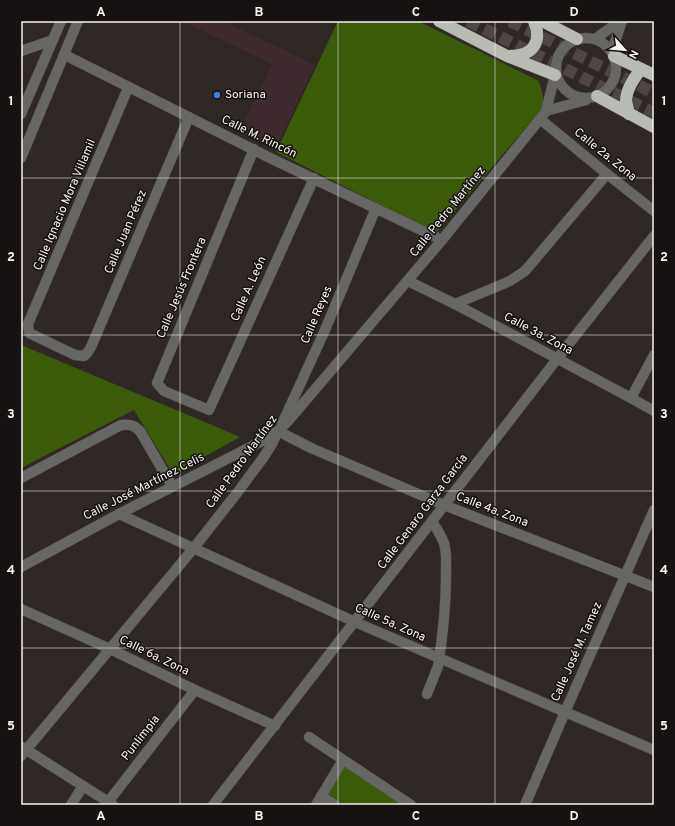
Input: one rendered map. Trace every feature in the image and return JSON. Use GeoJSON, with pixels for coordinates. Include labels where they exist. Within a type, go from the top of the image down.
{"type":"FeatureCollection","features":[{"type":"Feature","properties":{"kind":"highway"},"geometry":{"type":"LineString","coordinates":[[439,21],[507,56],[556,75]]}},
{"type":"Feature","properties":{"kind":"highway"},"geometry":{"type":"LineString","coordinates":[[507,56],[522,55],[527,53],[534,46],[537,40],[537,30],[534,21]]}},
{"type":"Feature","properties":{"kind":"highway"},"geometry":{"type":"LineString","coordinates":[[542,21],[577,39]]}},
{"type":"Feature","properties":{"kind":"highway"},"geometry":{"type":"LineString","coordinates":[[613,53],[654,75]]}},
{"type":"Feature","properties":{"kind":"highway"},"geometry":{"type":"LineString","coordinates":[[630,114],[626,102],[628,91],[641,69]]}},
{"type":"Feature","properties":{"kind":"highway"},"geometry":{"type":"LineString","coordinates":[[594,97],[654,127]]}},
{"type":"Feature","properties":{"kind":"street"},"geometry":{"type":"LineString","coordinates":[[21,114],[61,21]]}},
{"type":"Feature","properties":{"kind":"street"},"geometry":{"type":"LineString","coordinates":[[21,158],[78,21]]}},
{"type":"Feature","properties":{"kind":"street"},"geometry":{"type":"LineString","coordinates":[[595,39],[621,21]]}},
{"type":"Feature","properties":{"kind":"street"},"geometry":{"type":"LineString","coordinates":[[613,53],[621,21]]}},
{"type":"Feature","properties":{"kind":"street"},"geometry":{"type":"LineString","coordinates":[[546,111],[594,97],[604,92],[611,86],[615,78],[617,67],[613,53],[604,43],[595,39],[577,39],[563,48],[558,56],[556,75],[561,86],[568,93],[576,97],[594,97]]}},
{"type":"Feature","properties":{"kind":"street"},"geometry":{"type":"LineString","coordinates":[[21,51],[53,40]]}},
{"type":"Feature","properties":{"kind":"street","name":"Calle M. Rincón"},"geometry":{"type":"LineString","coordinates":[[65,55],[128,88],[442,240]]}},
{"type":"Feature","properties":{"kind":"street","name":"Calle Pedro Martínez"},"geometry":{"type":"LineString","coordinates":[[23,751],[193,549],[254,470],[272,444],[278,431],[290,420],[408,281],[540,120],[546,111],[556,75]]}},
{"type":"Feature","properties":{"kind":"street","name":"Calle Ignacio Mora Villamil"},"geometry":{"type":"LineString","coordinates":[[84,356],[76,355],[29,333],[28,324],[128,88]]}},
{"type":"Feature","properties":{"kind":"street"},"geometry":{"type":"LineString","coordinates":[[31,92],[46,99]]}},
{"type":"Feature","properties":{"kind":"street","name":"Calle Juan Pérez"},"geometry":{"type":"LineString","coordinates":[[84,356],[91,347],[189,117]]}},
{"type":"Feature","properties":{"kind":"street","name":"Calle 2a. Zona"},"geometry":{"type":"LineString","coordinates":[[540,120],[654,211]]}},
{"type":"Feature","properties":{"kind":"street","name":"Calle Jesús Frontera"},"geometry":{"type":"LineString","coordinates":[[209,410],[164,390],[157,383],[254,149]]}},
{"type":"Feature","properties":{"kind":"street"},"geometry":{"type":"LineString","coordinates":[[455,304],[510,281],[526,271],[607,174]]}},
{"type":"Feature","properties":{"kind":"street","name":"Calle A. León"},"geometry":{"type":"LineString","coordinates":[[209,410],[314,178]]}},
{"type":"Feature","properties":{"kind":"street","name":"Calle Reyes"},"geometry":{"type":"LineString","coordinates":[[278,431],[325,330],[376,208]]}},
{"type":"Feature","properties":{"kind":"street","name":"Calle Genaro Garza García"},"geometry":{"type":"LineString","coordinates":[[214,805],[444,505],[654,236]]}},
{"type":"Feature","properties":{"kind":"street","name":"Calle 3a. Zona"},"geometry":{"type":"LineString","coordinates":[[408,281],[455,304],[631,398],[654,412]]}},
{"type":"Feature","properties":{"kind":"street"},"geometry":{"type":"LineString","coordinates":[[631,398],[654,355]]}},
{"type":"Feature","properties":{"kind":"street"},"geometry":{"type":"LineString","coordinates":[[21,478],[120,425],[128,424],[135,426],[140,431],[172,486]]}},
{"type":"Feature","properties":{"kind":"street","name":"Calle José Martínez Celis"},"geometry":{"type":"LineString","coordinates":[[21,567],[118,514],[257,444],[278,431]]}},
{"type":"Feature","properties":{"kind":"street","name":"Calle 4a. Zona"},"geometry":{"type":"LineString","coordinates":[[278,431],[325,454],[444,505],[654,587]]}},
{"type":"Feature","properties":{"kind":"street","name":"Calle José M. Tamez"},"geometry":{"type":"LineString","coordinates":[[525,805],[654,510]]}},
{"type":"Feature","properties":{"kind":"street","name":"Calle 5a. Zona"},"geometry":{"type":"LineString","coordinates":[[118,514],[355,622],[654,750]]}},
{"type":"Feature","properties":{"kind":"street"},"geometry":{"type":"LineString","coordinates":[[427,694],[436,674],[445,611],[446,593],[446,552],[439,532],[432,521]]}},
{"type":"Feature","properties":{"kind":"street","name":"Calle 6a. Zona"},"geometry":{"type":"LineString","coordinates":[[22,612],[110,649],[195,690],[275,726]]}},
{"type":"Feature","properties":{"kind":"street","name":"Punlimpia"},"geometry":{"type":"LineString","coordinates":[[110,803],[195,690]]}},
{"type":"Feature","properties":{"kind":"street"},"geometry":{"type":"LineString","coordinates":[[309,737],[411,805]]}},
{"type":"Feature","properties":{"kind":"street"},"geometry":{"type":"LineString","coordinates":[[23,751],[110,803]]}},
{"type":"Feature","properties":{"kind":"street"},"geometry":{"type":"LineString","coordinates":[[336,805],[318,801],[343,760]]}},
{"type":"Feature","properties":{"kind":"street"},"geometry":{"type":"LineString","coordinates":[[71,805],[83,786]]}},
{"type":"Feature","properties":{"kind":"shaded area"},"geometry":{"type":"Polygon","coordinates":[[[182,21],[223,21],[315,65],[276,148],[241,129],[272,64],[182,21]]]}},
{"type":"Feature","properties":{"kind":"green space"},"geometry":{"type":"Polygon","coordinates":[[[338,21],[418,21],[539,81],[545,105],[436,233],[276,152],[338,21]]]}},
{"type":"Feature","properties":{"kind":"green space"},"geometry":{"type":"Polygon","coordinates":[[[21,345],[240,437],[173,474],[134,410],[21,468],[21,345]]]}},
{"type":"Feature","properties":{"kind":"green space"},"geometry":{"type":"Polygon","coordinates":[[[343,760],[411,805],[335,805],[321,796],[343,760]]]}},
{"type":"Feature","properties":{"kind":"tunnel"},"geometry":{"type":"LineString","coordinates":[[468,21],[654,113]]}},
{"type":"Feature","properties":{"kind":"tunnel"},"geometry":{"type":"LineString","coordinates":[[510,21],[654,93]]}},
{"type":"Feature","properties":{"kind":"place","name":"Soriana"},"geometry":{"type":"Point","coordinates":[217,95]}}]}
